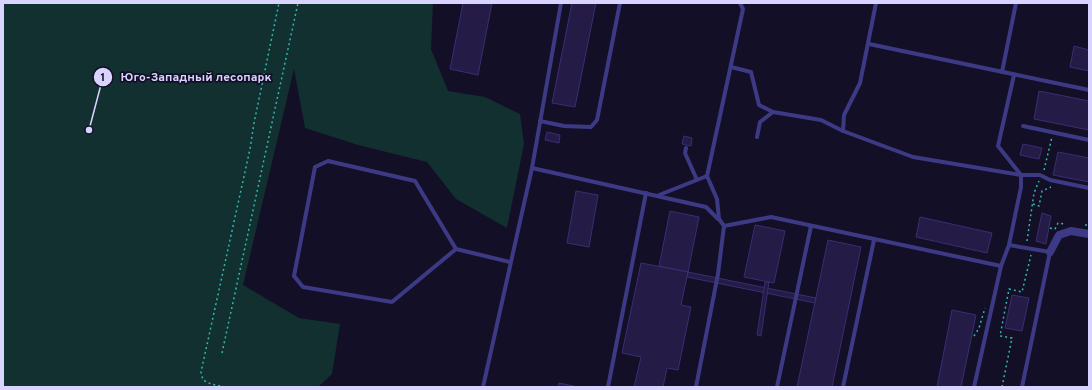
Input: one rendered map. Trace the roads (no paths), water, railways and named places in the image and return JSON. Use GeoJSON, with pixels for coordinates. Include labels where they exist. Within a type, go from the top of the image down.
{"type":"FeatureCollection","features":[{"type":"Feature","properties":{"kind":"street"},"geometry":{"type":"LineString","coordinates":[[1050,252],[1059,235],[1070,231],[1089,234]]}},
{"type":"Feature","properties":{"kind":"lane"},"geometry":{"type":"LineString","coordinates":[[483,387],[532,168],[561,3]]}},
{"type":"Feature","properties":{"kind":"lane"},"geometry":{"type":"LineString","coordinates":[[540,121],[583,128],[591,127],[597,120],[620,3]]}},
{"type":"Feature","properties":{"kind":"lane"},"geometry":{"type":"LineString","coordinates":[[719,219],[717,200],[707,176],[743,9],[740,3]]}},
{"type":"Feature","properties":{"kind":"lane"},"geometry":{"type":"LineString","coordinates":[[843,131],[844,115],[860,83],[876,3]]}},
{"type":"Feature","properties":{"kind":"lane"},"geometry":{"type":"LineString","coordinates":[[1002,72],[1016,3]]}},
{"type":"Feature","properties":{"kind":"lane"},"geometry":{"type":"LineString","coordinates":[[869,44],[1089,90]]}},
{"type":"Feature","properties":{"kind":"lane"},"geometry":{"type":"LineString","coordinates":[[731,67],[751,72],[759,105],[773,112],[821,120],[843,131],[913,157],[1021,175],[1040,175],[1050,180],[1089,188]]}},
{"type":"Feature","properties":{"kind":"lane"},"geometry":{"type":"LineString","coordinates":[[974,387],[1001,266],[1009,245],[1021,187],[1021,175],[998,146],[1014,75]]}},
{"type":"Feature","properties":{"kind":"lane"},"geometry":{"type":"LineString","coordinates":[[757,137],[760,122],[773,112]]}},
{"type":"Feature","properties":{"kind":"lane"},"geometry":{"type":"LineString","coordinates":[[1023,126],[1089,140]]}},
{"type":"Feature","properties":{"kind":"lane"},"geometry":{"type":"LineString","coordinates":[[686,148],[685,153],[697,180]]}},
{"type":"Feature","properties":{"kind":"lane"},"geometry":{"type":"LineString","coordinates":[[456,249],[392,302],[303,287],[294,276],[315,167],[328,161],[415,181],[456,249],[510,262]]}},
{"type":"Feature","properties":{"kind":"lane"},"geometry":{"type":"LineString","coordinates":[[532,168],[706,207],[719,219],[724,226],[718,274],[696,387]]}},
{"type":"Feature","properties":{"kind":"lane"},"geometry":{"type":"LineString","coordinates":[[658,196],[707,176]]}},
{"type":"Feature","properties":{"kind":"lane"},"geometry":{"type":"LineString","coordinates":[[608,387],[646,193]]}},
{"type":"Feature","properties":{"kind":"lane"},"geometry":{"type":"LineString","coordinates":[[724,226],[771,217],[1001,266]]}},
{"type":"Feature","properties":{"kind":"lane"},"geometry":{"type":"LineString","coordinates":[[777,387],[811,226]]}},
{"type":"Feature","properties":{"kind":"lane"},"geometry":{"type":"LineString","coordinates":[[843,387],[874,240]]}},
{"type":"Feature","properties":{"kind":"lane"},"geometry":{"type":"LineString","coordinates":[[1009,245],[1050,252],[1022,387]]}},
{"type":"Feature","properties":{"kind":"place","name":"Юго-Западный лесопарк"},"geometry":{"type":"Point","coordinates":[89,130]}}]}
